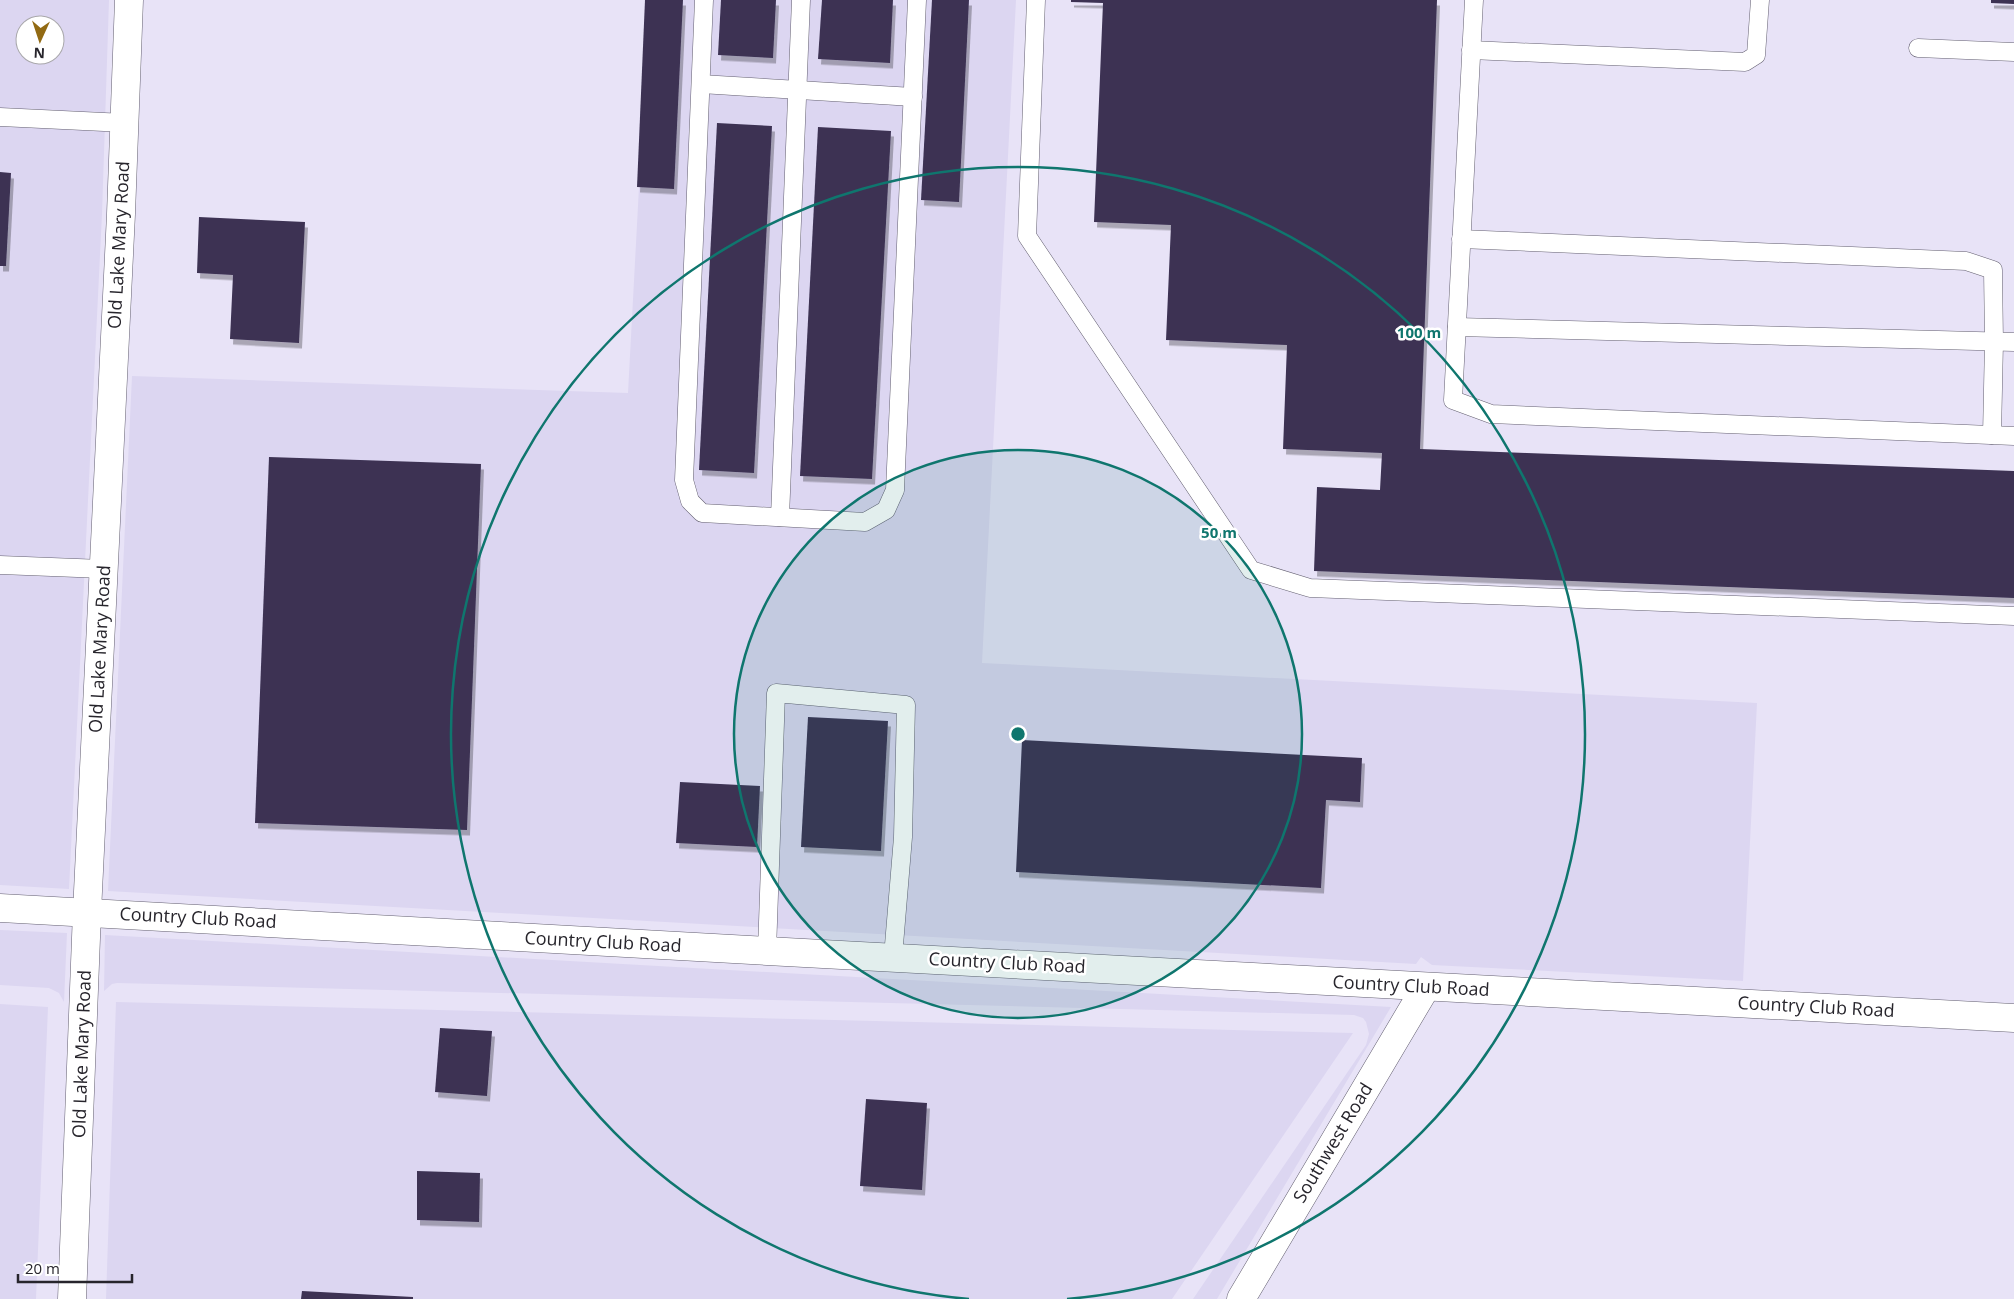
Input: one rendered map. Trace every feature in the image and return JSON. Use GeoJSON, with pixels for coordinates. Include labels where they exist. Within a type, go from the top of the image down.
{"type":"FeatureCollection","features":[{"type":"Feature","properties":{"kind":"street","name":"Old Lake Mary Road"},"geometry":{"type":"LineString","coordinates":[[72,1299],[87,912],[125,123],[129,0]]}},
{"type":"Feature","properties":{"kind":"street","name":"Country Club Road"},"geometry":{"type":"LineString","coordinates":[[0,908],[2014,1018]]}},
{"type":"Feature","properties":{"kind":"street","name":"Southwest Road"},"geometry":{"type":"LineString","coordinates":[[1241,1299],[1426,987]]}},
{"type":"Feature","properties":{"kind":"lane"},"geometry":{"type":"LineString","coordinates":[[704,0],[684,480],[690,501],[702,513],[865,522],[886,510],[895,490],[917,0]]}},
{"type":"Feature","properties":{"kind":"lane"},"geometry":{"type":"LineString","coordinates":[[780,517],[800,0]]}},
{"type":"Feature","properties":{"kind":"lane"},"geometry":{"type":"LineString","coordinates":[[1036,0],[1027,236],[1251,570],[1310,588],[2014,616]]}},
{"type":"Feature","properties":{"kind":"lane"},"geometry":{"type":"LineString","coordinates":[[1474,0],[1453,400],[1491,414],[2014,436]]}},
{"type":"Feature","properties":{"kind":"lane"},"geometry":{"type":"LineString","coordinates":[[1471,50],[1745,62],[1756,55],[1760,0]]}},
{"type":"Feature","properties":{"kind":"lane"},"geometry":{"type":"LineString","coordinates":[[1918,48],[2014,52]]}},
{"type":"Feature","properties":{"kind":"lane"},"geometry":{"type":"LineString","coordinates":[[701,84],[913,97]]}},
{"type":"Feature","properties":{"kind":"lane"},"geometry":{"type":"LineString","coordinates":[[0,117],[125,123]]}},
{"type":"Feature","properties":{"kind":"lane"},"geometry":{"type":"LineString","coordinates":[[1461,240],[1966,261],[1993,270],[1992,435]]}},
{"type":"Feature","properties":{"kind":"lane"},"geometry":{"type":"LineString","coordinates":[[1457,327],[2014,342]]}},
{"type":"Feature","properties":{"kind":"lane"},"geometry":{"type":"LineString","coordinates":[[0,565],[104,569]]}},
{"type":"Feature","properties":{"kind":"lane"},"geometry":{"type":"LineString","coordinates":[[767,951],[776,693],[906,705],[902,837],[893,957]]}},
{"type":"Feature","properties":{"kind":"shaded area"},"geometry":{"type":"Polygon","coordinates":[[[0,0],[109,0],[102,214],[69,889],[0,885],[0,0]]]}},
{"type":"Feature","properties":{"kind":"shaded area"},"geometry":{"type":"Polygon","coordinates":[[[649,0],[1016,0],[982,663],[1757,703],[1743,981],[1432,965],[1421,957],[1416,964],[108,891],[132,376],[628,393],[649,0]]]}},
{"type":"Feature","properties":{"kind":"shaded area"},"geometry":{"type":"Polygon","coordinates":[[[0,930],[67,933],[64,1002],[59,993],[49,988],[0,985],[0,930]]]}},
{"type":"Feature","properties":{"kind":"shaded area"},"geometry":{"type":"Polygon","coordinates":[[[105,935],[1391,1007],[1217,1299],[1193,1299],[1366,1045],[1369,1034],[1363,1018],[1354,1015],[117,983],[112,984],[104,991],[105,935]]]}},
{"type":"Feature","properties":{"kind":"shaded area"},"geometry":{"type":"Polygon","coordinates":[[[116,1002],[1353,1033],[1172,1299],[106,1299],[116,1002]]]}},
{"type":"Feature","properties":{"kind":"shaded area"},"geometry":{"type":"Polygon","coordinates":[[[0,1004],[48,1007],[36,1299],[0,1299],[0,1004]]]}},
{"type":"Feature","properties":{"kind":"building"},"geometry":{"type":"Polygon","coordinates":[[[645,0],[683,0],[674,189],[637,187],[645,0]]]}},
{"type":"Feature","properties":{"kind":"building"},"geometry":{"type":"Polygon","coordinates":[[[721,0],[776,0],[773,58],[718,55],[721,0]]]}},
{"type":"Feature","properties":{"kind":"building"},"geometry":{"type":"Polygon","coordinates":[[[822,0],[893,0],[890,63],[818,59],[822,0]]]}},
{"type":"Feature","properties":{"kind":"building"},"geometry":{"type":"Polygon","coordinates":[[[932,0],[969,0],[959,202],[921,200],[932,0]]]}},
{"type":"Feature","properties":{"kind":"building"},"geometry":{"type":"Polygon","coordinates":[[[1071,0],[1437,0],[1420,449],[2014,471],[2014,598],[1314,571],[1317,487],[1380,490],[1382,453],[1283,449],[1287,345],[1166,340],[1171,225],[1094,222],[1103,3],[1071,2],[1071,0]]]}},
{"type":"Feature","properties":{"kind":"building"},"geometry":{"type":"Polygon","coordinates":[[[1991,0],[2014,0],[2014,4],[1991,3],[1991,0]]]}},
{"type":"Feature","properties":{"kind":"building"},"geometry":{"type":"Polygon","coordinates":[[[717,123],[772,126],[754,473],[699,470],[717,123]]]}},
{"type":"Feature","properties":{"kind":"building"},"geometry":{"type":"Polygon","coordinates":[[[818,127],[891,131],[872,479],[800,476],[818,127]]]}},
{"type":"Feature","properties":{"kind":"building"},"geometry":{"type":"Polygon","coordinates":[[[0,172],[11,173],[6,266],[0,266],[0,172]]]}},
{"type":"Feature","properties":{"kind":"building"},"geometry":{"type":"Polygon","coordinates":[[[199,217],[305,222],[299,343],[230,339],[233,275],[197,273],[199,217]]]}},
{"type":"Feature","properties":{"kind":"building"},"geometry":{"type":"Polygon","coordinates":[[[269,457],[481,464],[467,830],[255,823],[269,457]]]}},
{"type":"Feature","properties":{"kind":"building"},"geometry":{"type":"Polygon","coordinates":[[[808,717],[888,721],[881,851],[801,847],[808,717]]]}},
{"type":"Feature","properties":{"kind":"building"},"geometry":{"type":"Polygon","coordinates":[[[1022,740],[1362,758],[1360,802],[1326,800],[1321,888],[1016,872],[1022,740]]]}},
{"type":"Feature","properties":{"kind":"building"},"geometry":{"type":"Polygon","coordinates":[[[680,782],[760,786],[757,847],[676,843],[680,782]]]}},
{"type":"Feature","properties":{"kind":"building"},"geometry":{"type":"Polygon","coordinates":[[[440,1028],[492,1031],[487,1096],[435,1092],[440,1028]]]}},
{"type":"Feature","properties":{"kind":"building"},"geometry":{"type":"Polygon","coordinates":[[[866,1099],[927,1103],[922,1190],[860,1186],[866,1099]]]}},
{"type":"Feature","properties":{"kind":"building"},"geometry":{"type":"Polygon","coordinates":[[[417,1171],[480,1173],[479,1222],[417,1220],[417,1171]]]}},
{"type":"Feature","properties":{"kind":"building"},"geometry":{"type":"Polygon","coordinates":[[[302,1291],[413,1297],[413,1299],[301,1299],[302,1291]]]}}]}
